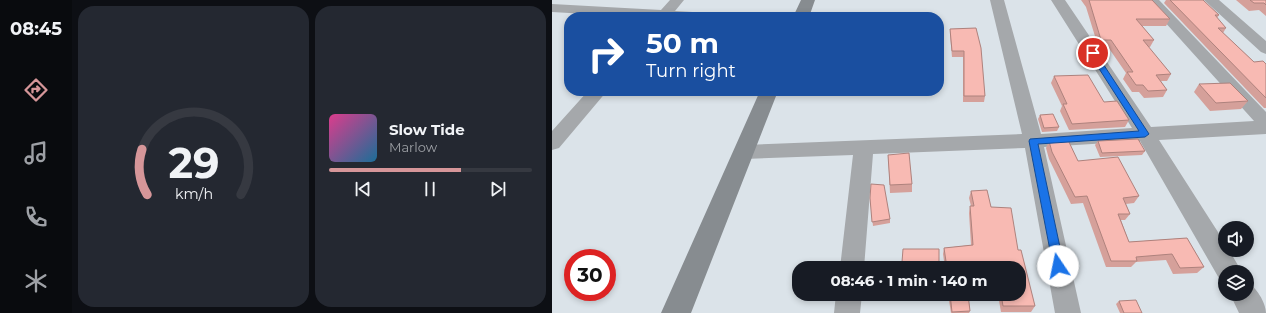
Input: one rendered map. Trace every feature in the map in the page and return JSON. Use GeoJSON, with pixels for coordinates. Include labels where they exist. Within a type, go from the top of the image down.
{"type":"FeatureCollection","features":[{"type":"Feature","properties":{"kind":"street"},"geometry":{"type":"LineString","coordinates":[[666,12],[677,0]]}},
{"type":"Feature","properties":{"kind":"street"},"geometry":{"type":"LineString","coordinates":[[803,12],[808,0]]}},
{"type":"Feature","properties":{"kind":"street"},"geometry":{"type":"LineString","coordinates":[[996,0],[1033,141],[1068,313]]}},
{"type":"Feature","properties":{"kind":"street"},"geometry":{"type":"LineString","coordinates":[[1058,0],[1145,134],[1225,265]]}},
{"type":"Feature","properties":{"kind":"street"},"geometry":{"type":"LineString","coordinates":[[1152,0],[1266,123]]}},
{"type":"Feature","properties":{"kind":"street"},"geometry":{"type":"LineString","coordinates":[[1211,0],[1266,49]]}},
{"type":"Feature","properties":{"kind":"street"},"geometry":{"type":"LineString","coordinates":[[552,8],[608,12]]}},
{"type":"Feature","properties":{"kind":"street"},"geometry":{"type":"LineString","coordinates":[[552,143],[594,96]]}},
{"type":"Feature","properties":{"kind":"street"},"geometry":{"type":"LineString","coordinates":[[676,313],[768,96]]}},
{"type":"Feature","properties":{"kind":"street"},"geometry":{"type":"LineString","coordinates":[[744,152],[1033,141],[1266,127]]}},
{"type":"Feature","properties":{"kind":"street"},"geometry":{"type":"LineString","coordinates":[[853,261],[864,147]]}},
{"type":"Feature","properties":{"kind":"street"},"geometry":{"type":"LineString","coordinates":[[847,313],[848,301]]}},
{"type":"Feature","properties":{"kind":"street"},"geometry":{"type":"LineString","coordinates":[[1247,301],[1254,313]]}},
{"type":"Feature","properties":{"kind":"building"},"geometry":{"type":"Polygon","coordinates":[[[1089,0],[1152,0],[1170,19],[1136,19],[1154,40],[1143,40],[1171,74],[1156,75],[1167,90],[1148,91],[1143,85],[1136,85],[1127,72],[1133,72],[1111,40],[1101,40],[1089,0]]]}},
{"type":"Feature","properties":{"kind":"building"},"geometry":{"type":"Polygon","coordinates":[[[1170,0],[1203,0],[1219,15],[1215,15],[1226,28],[1218,28],[1254,62],[1263,61],[1266,64],[1266,98],[1170,0]]]}},
{"type":"Feature","properties":{"kind":"building"},"geometry":{"type":"Polygon","coordinates":[[[1250,0],[1266,0],[1266,5],[1264,3],[1254,3],[1250,0]]]}},
{"type":"Feature","properties":{"kind":"building"},"geometry":{"type":"Polygon","coordinates":[[[976,28],[981,48],[985,96],[964,96],[964,51],[952,51],[950,29],[976,28]]]}},
{"type":"Feature","properties":{"kind":"building"},"geometry":{"type":"Polygon","coordinates":[[[1088,75],[1104,102],[1117,101],[1129,120],[1072,124],[1063,104],[1067,104],[1054,76],[1088,75]]]}},
{"type":"Feature","properties":{"kind":"building"},"geometry":{"type":"Polygon","coordinates":[[[1230,83],[1248,101],[1216,103],[1199,84],[1230,83]]]}},
{"type":"Feature","properties":{"kind":"building"},"geometry":{"type":"Polygon","coordinates":[[[1053,114],[1059,127],[1044,128],[1040,115],[1053,114]]]}},
{"type":"Feature","properties":{"kind":"building"},"geometry":{"type":"Polygon","coordinates":[[[1138,139],[1145,151],[1102,153],[1098,141],[1138,139]]]}},
{"type":"Feature","properties":{"kind":"building"},"geometry":{"type":"Polygon","coordinates":[[[1068,140],[1078,161],[1118,157],[1139,196],[1123,198],[1130,214],[1118,214],[1129,242],[1187,238],[1204,267],[1180,268],[1172,254],[1136,257],[1137,261],[1111,261],[1087,196],[1075,197],[1052,152],[1049,141],[1068,140]]]}},
{"type":"Feature","properties":{"kind":"building"},"geometry":{"type":"Polygon","coordinates":[[[909,153],[912,184],[890,185],[888,155],[909,153]]]}},
{"type":"Feature","properties":{"kind":"building"},"geometry":{"type":"Polygon","coordinates":[[[871,184],[884,185],[890,219],[872,222],[870,198],[871,184]]]}},
{"type":"Feature","properties":{"kind":"building"},"geometry":{"type":"Polygon","coordinates":[[[987,190],[991,207],[1011,208],[1018,250],[1021,250],[1024,261],[946,261],[944,248],[973,245],[970,206],[974,206],[971,191],[987,190]]]}},
{"type":"Feature","properties":{"kind":"building"},"geometry":{"type":"Polygon","coordinates":[[[903,249],[939,249],[939,261],[902,261],[903,249]]]}},
{"type":"Feature","properties":{"kind":"building"},"geometry":{"type":"Polygon","coordinates":[[[1026,270],[1035,306],[1003,306],[1002,301],[1026,301],[1026,270]]]}},
{"type":"Feature","properties":{"kind":"building"},"geometry":{"type":"Polygon","coordinates":[[[1136,300],[1142,313],[1124,313],[1119,301],[1136,300]]]}},
{"type":"Feature","properties":{"kind":"building"},"geometry":{"type":"Polygon","coordinates":[[[951,301],[969,301],[970,311],[952,312],[951,301]]]}},
{"type":"Feature","properties":{"kind":"route"},"geometry":{"type":"LineString","coordinates":[[1058,266],[1033,141],[1145,134],[1093,53]]}}]}
